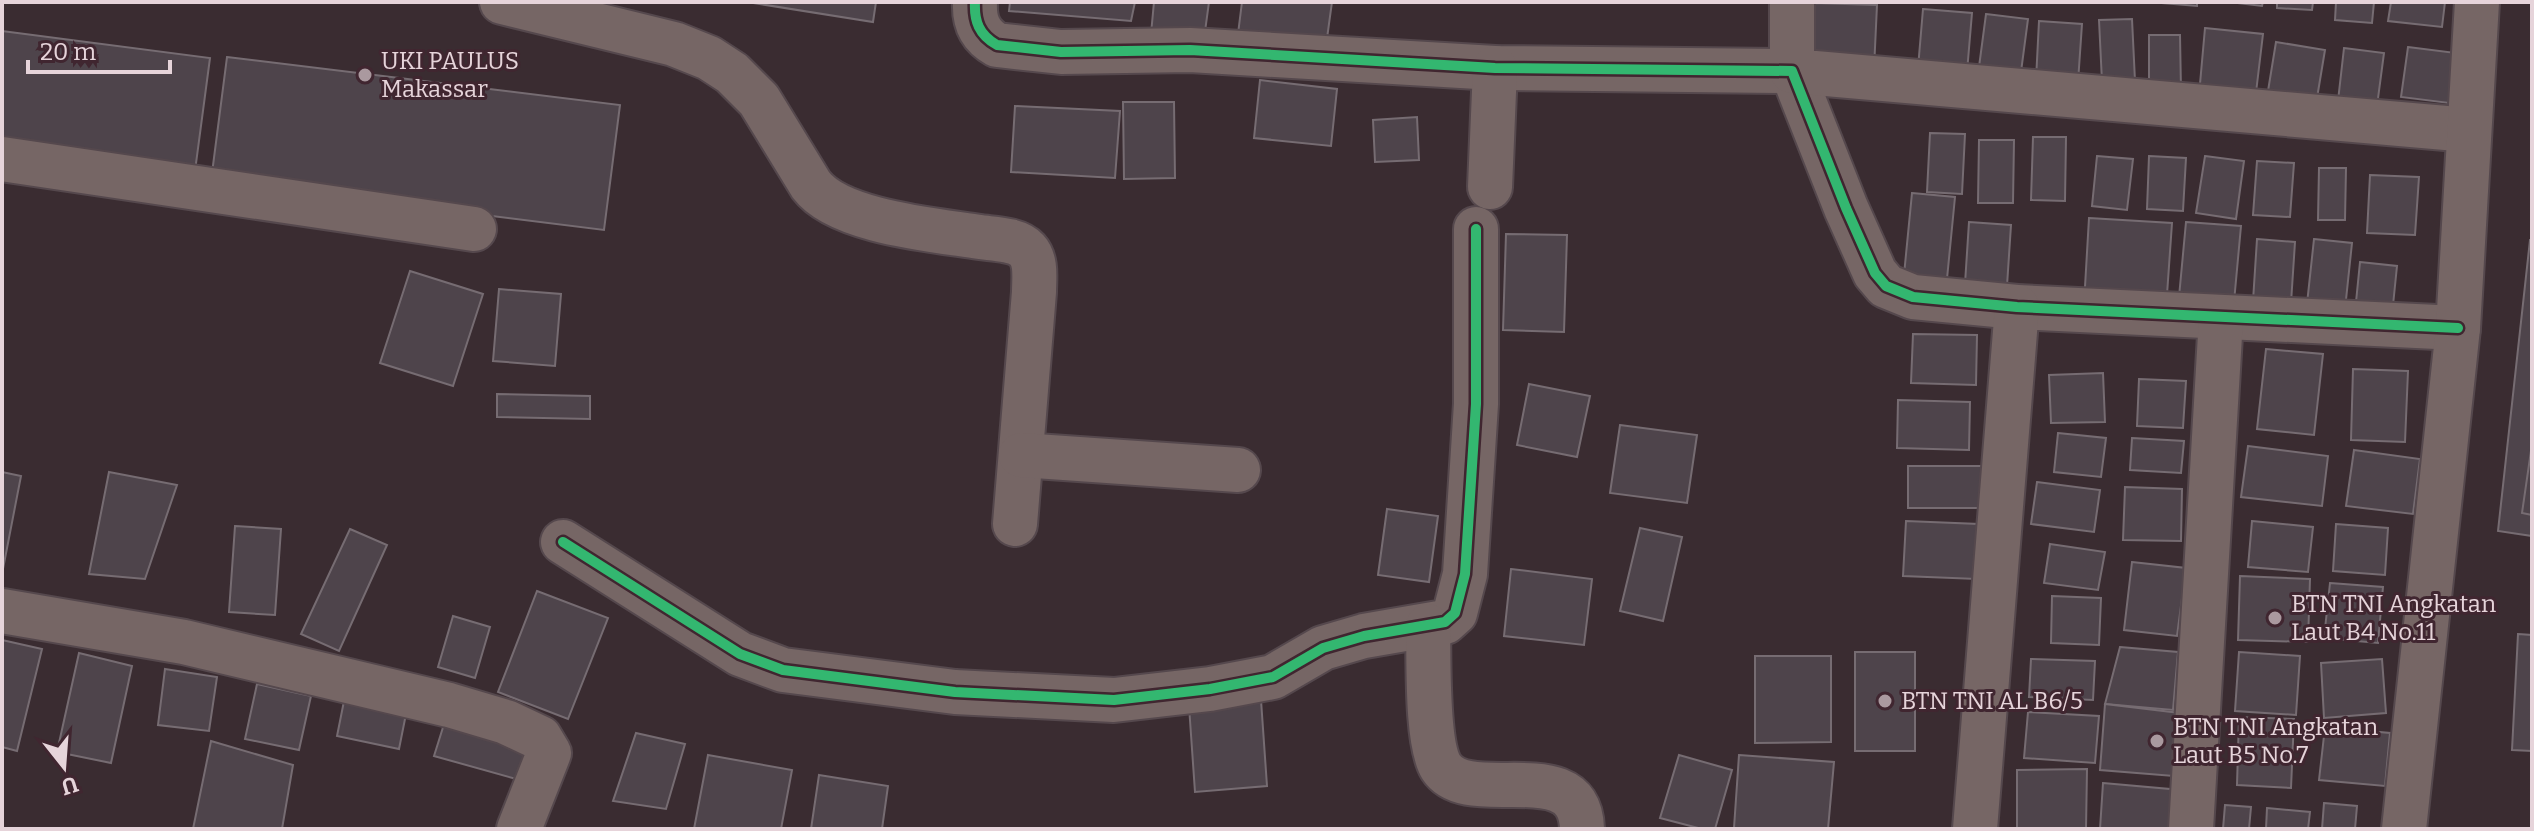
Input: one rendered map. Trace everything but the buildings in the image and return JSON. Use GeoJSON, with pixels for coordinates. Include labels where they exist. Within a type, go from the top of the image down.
{"type":"FeatureCollection","features":[{"type":"Feature","properties":{"kind":"street"},"geometry":{"type":"LineString","coordinates":[[502,2],[674,44],[709,58],[732,73],[759,100],[817,192],[846,210],[1021,244],[1027,249],[1035,267],[1015,524]]}},
{"type":"Feature","properties":{"kind":"street"},"geometry":{"type":"LineString","coordinates":[[975,2],[974,14],[982,35],[997,45],[1022,49],[1061,52],[1190,50],[1495,68],[1792,71],[2469,130]]}},
{"type":"Feature","properties":{"kind":"street"},"geometry":{"type":"LineString","coordinates":[[1792,2],[1792,71],[1846,208],[1878,278],[1886,286],[1913,297],[2017,307],[2458,328]]}},
{"type":"Feature","properties":{"kind":"street"},"geometry":{"type":"LineString","coordinates":[[2404,829],[2458,328],[2477,2]]}},
{"type":"Feature","properties":{"kind":"street"},"geometry":{"type":"LineString","coordinates":[[1490,187],[1495,68]]}},
{"type":"Feature","properties":{"kind":"street"},"geometry":{"type":"LineString","coordinates":[[2,159],[474,229]]}},
{"type":"Feature","properties":{"kind":"street"},"geometry":{"type":"LineString","coordinates":[[563,542],[740,654],[783,670],[955,692],[1114,700],[1210,689],[1273,677],[1323,648],[1364,636],[1445,622],[1455,613],[1465,574],[1476,404],[1476,229]]}},
{"type":"Feature","properties":{"kind":"street"},"geometry":{"type":"LineString","coordinates":[[1975,829],[2017,307]]}},
{"type":"Feature","properties":{"kind":"street"},"geometry":{"type":"LineString","coordinates":[[2191,829],[2221,318]]}},
{"type":"Feature","properties":{"kind":"street"},"geometry":{"type":"LineString","coordinates":[[1021,455],[1238,470]]}},
{"type":"Feature","properties":{"kind":"street"},"geometry":{"type":"LineString","coordinates":[[2,611],[184,642],[449,705],[506,722],[540,738],[549,748],[548,761],[519,829]]}},
{"type":"Feature","properties":{"kind":"street"},"geometry":{"type":"LineString","coordinates":[[1428,626],[1433,746],[1442,768],[1459,781],[1554,788],[1574,800],[1582,819],[1582,829]]}},
{"type":"Feature","properties":{"kind":"cycle path"},"geometry":{"type":"LineString","coordinates":[[975,2],[979,27],[997,45],[1061,52],[1190,50],[1495,68],[1792,71],[1875,273],[1886,286],[1913,297],[2017,307],[2458,328]]}},
{"type":"Feature","properties":{"kind":"cycle path"},"geometry":{"type":"LineString","coordinates":[[563,542],[740,654],[783,670],[955,692],[1114,700],[1210,689],[1273,677],[1323,648],[1364,636],[1445,622],[1455,613],[1465,574],[1476,404],[1476,229]]}},
{"type":"Feature","properties":{"kind":"place","name":"UKI PAULUS Makassar"},"geometry":{"type":"Point","coordinates":[365,75]}},
{"type":"Feature","properties":{"kind":"place","name":"BTN TNI Angkatan Laut B4 No.11"},"geometry":{"type":"Point","coordinates":[2275,618]}},
{"type":"Feature","properties":{"kind":"place","name":"BTN TNI AL B6/5"},"geometry":{"type":"Point","coordinates":[1885,701]}},
{"type":"Feature","properties":{"kind":"place","name":"BTN TNI Angkatan Laut B5 No.7"},"geometry":{"type":"Point","coordinates":[2157,741]}}]}
